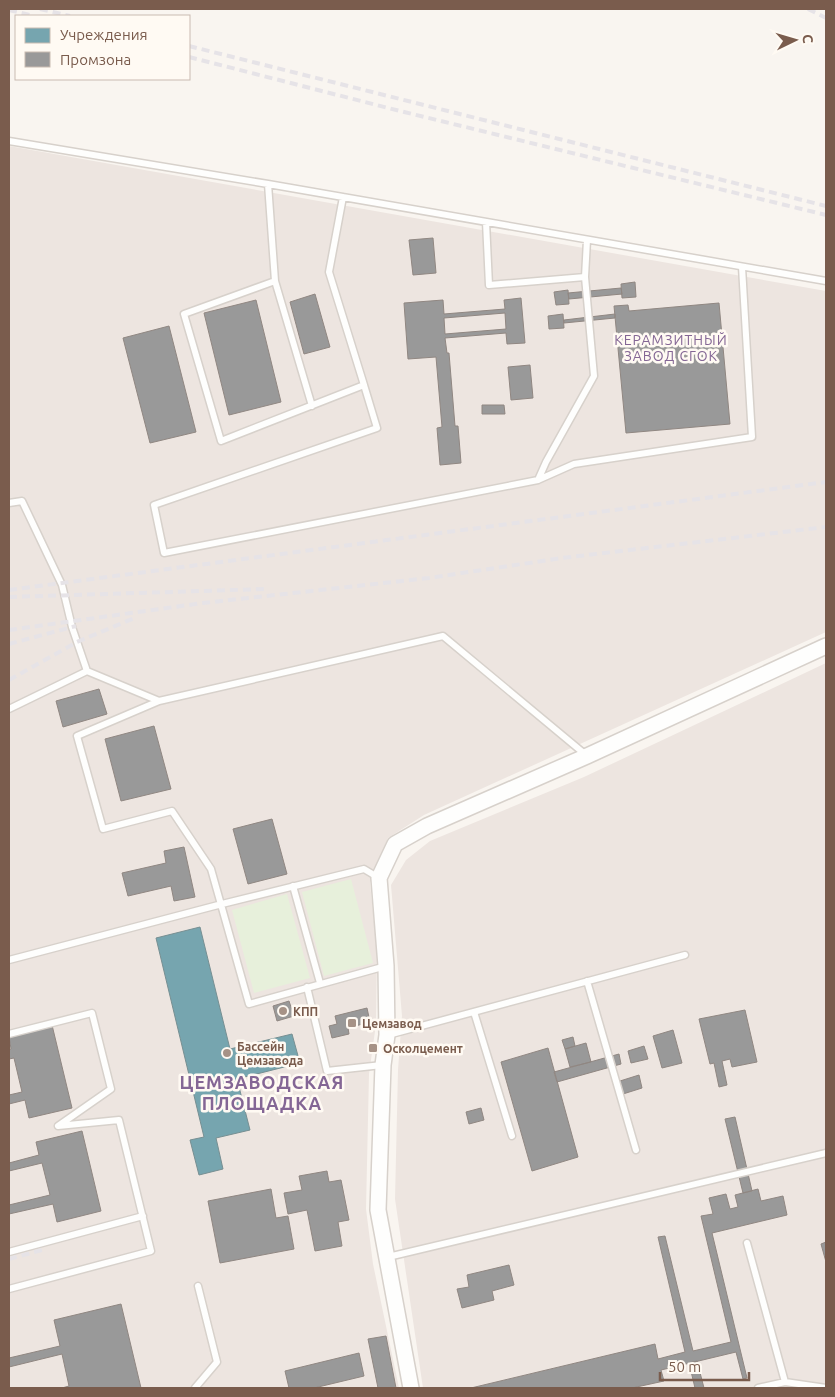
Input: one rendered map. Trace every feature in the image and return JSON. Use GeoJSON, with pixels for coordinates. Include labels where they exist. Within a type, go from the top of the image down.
{"type":"FeatureCollection","features":[{"type":"Feature","properties":{"kind":"street"},"geometry":{"type":"LineString","coordinates":[[411,1388],[378,1210],[383,1065],[387,1036],[386,966],[379,878],[395,844],[427,826],[587,756],[826,646]]}},
{"type":"Feature","properties":{"kind":"lane"},"geometry":{"type":"LineString","coordinates":[[9,141],[268,184],[826,282]]}},
{"type":"Feature","properties":{"kind":"lane"},"geometry":{"type":"LineString","coordinates":[[268,184],[275,281],[312,406]]}},
{"type":"Feature","properties":{"kind":"lane"},"geometry":{"type":"LineString","coordinates":[[343,197],[329,272],[377,428],[154,505],[164,553],[538,480],[574,464],[752,437],[742,267]]}},
{"type":"Feature","properties":{"kind":"lane"},"geometry":{"type":"LineString","coordinates":[[486,222],[489,285],[586,276]]}},
{"type":"Feature","properties":{"kind":"lane"},"geometry":{"type":"LineString","coordinates":[[538,480],[594,376],[586,276],[587,240]]}},
{"type":"Feature","properties":{"kind":"lane"},"geometry":{"type":"LineString","coordinates":[[275,281],[184,314],[221,441],[364,385]]}},
{"type":"Feature","properties":{"kind":"lane"},"geometry":{"type":"LineString","coordinates":[[9,503],[22,501],[62,585],[72,627],[87,671]]}},
{"type":"Feature","properties":{"kind":"lane"},"geometry":{"type":"LineString","coordinates":[[386,966],[249,1004],[211,869],[172,811],[103,828],[77,736],[159,700],[442,636],[587,756]]}},
{"type":"Feature","properties":{"kind":"lane"},"geometry":{"type":"LineString","coordinates":[[9,709],[87,671],[159,700]]}},
{"type":"Feature","properties":{"kind":"lane"},"geometry":{"type":"LineString","coordinates":[[9,960],[364,869],[379,878]]}},
{"type":"Feature","properties":{"kind":"lane"},"geometry":{"type":"LineString","coordinates":[[293,886],[320,983]]}},
{"type":"Feature","properties":{"kind":"lane"},"geometry":{"type":"LineString","coordinates":[[387,1036],[684,956]]}},
{"type":"Feature","properties":{"kind":"lane"},"geometry":{"type":"LineString","coordinates":[[588,981],[636,1150]]}},
{"type":"Feature","properties":{"kind":"lane"},"geometry":{"type":"LineString","coordinates":[[307,987],[327,1070],[383,1065]]}},
{"type":"Feature","properties":{"kind":"lane"},"geometry":{"type":"LineString","coordinates":[[9,1034],[92,1012],[111,1089],[58,1126],[119,1120],[152,1251],[9,1289]]}},
{"type":"Feature","properties":{"kind":"lane"},"geometry":{"type":"LineString","coordinates":[[474,1012],[512,1136]]}},
{"type":"Feature","properties":{"kind":"lane"},"geometry":{"type":"LineString","coordinates":[[387,1257],[826,1153]]}},
{"type":"Feature","properties":{"kind":"lane"},"geometry":{"type":"LineString","coordinates":[[9,1252],[143,1216]]}},
{"type":"Feature","properties":{"kind":"lane"},"geometry":{"type":"LineString","coordinates":[[747,1243],[785,1382]]}},
{"type":"Feature","properties":{"kind":"lane"},"geometry":{"type":"LineString","coordinates":[[196,1388],[217,1362],[198,1286]]}},
{"type":"Feature","properties":{"kind":"lane"},"geometry":{"type":"LineString","coordinates":[[758,1388],[785,1382],[826,1388]]}},
{"type":"Feature","properties":{"kind":"shaded area"},"geometry":{"type":"Polygon","coordinates":[[[9,146],[826,291],[826,632],[424,815],[388,838],[370,883],[377,951],[376,1024],[369,1074],[366,1209],[373,1264],[399,1388],[9,1388],[9,146]]]}},
{"type":"Feature","properties":{"kind":"shaded area"},"geometry":{"type":"Polygon","coordinates":[[[826,663],[826,1388],[423,1388],[395,1199],[398,1070],[402,1016],[391,885],[406,860],[430,841],[584,777],[826,663]]]}},
{"type":"Feature","properties":{"kind":"green space"},"geometry":{"type":"Polygon","coordinates":[[[351,879],[373,963],[324,976],[302,892],[351,879]]]}},
{"type":"Feature","properties":{"kind":"green space"},"geometry":{"type":"Polygon","coordinates":[[[287,894],[310,978],[254,993],[232,910],[287,894]]]}},
{"type":"Feature","properties":{"kind":"building: Учреждения"},"geometry":{"type":"Polygon","coordinates":[[[200,927],[230,1049],[292,1034],[300,1063],[237,1079],[250,1130],[216,1138],[223,1169],[199,1175],[190,1140],[204,1137],[156,938],[200,927]]]}},
{"type":"Feature","properties":{"kind":"building: Промзона"},"geometry":{"type":"Polygon","coordinates":[[[433,238],[436,273],[413,275],[409,240],[433,238]]]}},
{"type":"Feature","properties":{"kind":"building: Промзона"},"geometry":{"type":"Polygon","coordinates":[[[635,282],[636,297],[622,298],[621,284],[635,282]]]}},
{"type":"Feature","properties":{"kind":"building: Промзона"},"geometry":{"type":"Polygon","coordinates":[[[621,288],[622,294],[569,299],[568,293],[621,288]]]}},
{"type":"Feature","properties":{"kind":"building: Промзона"},"geometry":{"type":"Polygon","coordinates":[[[568,290],[569,304],[556,305],[554,292],[568,290]]]}},
{"type":"Feature","properties":{"kind":"building: Промзона"},"geometry":{"type":"Polygon","coordinates":[[[315,294],[330,347],[304,354],[290,302],[315,294]]]}},
{"type":"Feature","properties":{"kind":"building: Промзона"},"geometry":{"type":"Polygon","coordinates":[[[521,298],[525,343],[507,344],[506,333],[445,338],[447,353],[449,353],[455,426],[458,426],[461,463],[440,465],[437,428],[442,427],[436,357],[408,359],[404,303],[443,300],[444,314],[505,309],[504,300],[521,298]],[[505,313],[444,318],[445,334],[506,329],[505,313]]]}},
{"type":"Feature","properties":{"kind":"building: Промзона"},"geometry":{"type":"Polygon","coordinates":[[[256,300],[281,402],[229,415],[204,313],[256,300]]]}},
{"type":"Feature","properties":{"kind":"building: Промзона"},"geometry":{"type":"Polygon","coordinates":[[[719,303],[730,424],[626,433],[614,306],[628,305],[629,311],[719,303]]]}},
{"type":"Feature","properties":{"kind":"building: Промзона"},"geometry":{"type":"Polygon","coordinates":[[[563,314],[564,328],[549,329],[548,316],[563,314]]]}},
{"type":"Feature","properties":{"kind":"building: Промзона"},"geometry":{"type":"Polygon","coordinates":[[[615,314],[615,318],[564,323],[564,320],[615,314]]]}},
{"type":"Feature","properties":{"kind":"building: Промзона"},"geometry":{"type":"Polygon","coordinates":[[[169,326],[196,432],[150,443],[123,338],[169,326]]]}},
{"type":"Feature","properties":{"kind":"building: Промзона"},"geometry":{"type":"Polygon","coordinates":[[[530,365],[533,398],[511,400],[508,367],[530,365]]]}},
{"type":"Feature","properties":{"kind":"building: Промзона"},"geometry":{"type":"Polygon","coordinates":[[[482,405],[504,405],[505,414],[482,414],[482,405]]]}},
{"type":"Feature","properties":{"kind":"building: Промзона"},"geometry":{"type":"Polygon","coordinates":[[[99,689],[107,714],[63,727],[56,701],[99,689]]]}},
{"type":"Feature","properties":{"kind":"building: Промзона"},"geometry":{"type":"Polygon","coordinates":[[[154,726],[171,789],[121,801],[105,739],[154,726]]]}},
{"type":"Feature","properties":{"kind":"building: Промзона"},"geometry":{"type":"Polygon","coordinates":[[[272,819],[287,874],[248,884],[233,829],[272,819]]]}},
{"type":"Feature","properties":{"kind":"building: Промзона"},"geometry":{"type":"Polygon","coordinates":[[[184,847],[195,897],[174,901],[171,886],[128,896],[122,873],[166,863],[164,851],[184,847]]]}},
{"type":"Feature","properties":{"kind":"building: Промзона","name":"КПП"},"geometry":{"type":"Polygon","coordinates":[[[289,1001],[294,1016],[277,1021],[273,1006],[289,1001]]]}},
{"type":"Feature","properties":{"kind":"building: Промзона","name":"Цемзавод"},"geometry":{"type":"Polygon","coordinates":[[[367,1008],[370,1022],[348,1028],[349,1034],[332,1038],[329,1026],[337,1024],[335,1016],[367,1008]]]}},
{"type":"Feature","properties":{"kind":"building: Промзона"},"geometry":{"type":"Polygon","coordinates":[[[745,1010],[757,1062],[732,1067],[730,1059],[722,1061],[727,1085],[719,1087],[714,1063],[710,1064],[699,1019],[745,1010]]]}},
{"type":"Feature","properties":{"kind":"building: Промзона"},"geometry":{"type":"Polygon","coordinates":[[[52,1025],[72,1108],[29,1118],[25,1100],[9,1104],[9,1095],[22,1092],[14,1058],[9,1059],[9,1050],[11,1049],[9,1036],[52,1025]]]}},
{"type":"Feature","properties":{"kind":"building: Промзона"},"geometry":{"type":"Polygon","coordinates":[[[673,1030],[682,1063],[662,1068],[653,1036],[673,1030]]]}},
{"type":"Feature","properties":{"kind":"building: Промзона"},"geometry":{"type":"Polygon","coordinates":[[[573,1037],[575,1046],[565,1049],[562,1040],[573,1037]]]}},
{"type":"Feature","properties":{"kind":"building: Промзона"},"geometry":{"type":"Polygon","coordinates":[[[586,1043],[591,1062],[570,1067],[565,1049],[586,1043]]]}},
{"type":"Feature","properties":{"kind":"building: Промзона"},"geometry":{"type":"Polygon","coordinates":[[[644,1046],[648,1059],[631,1063],[628,1051],[644,1046]]]}},
{"type":"Feature","properties":{"kind":"building: Промзона"},"geometry":{"type":"Polygon","coordinates":[[[548,1048],[578,1157],[532,1171],[501,1062],[548,1048]]]}},
{"type":"Feature","properties":{"kind":"building: Промзона"},"geometry":{"type":"Polygon","coordinates":[[[619,1054],[621,1064],[557,1082],[554,1072],[619,1054]]]}},
{"type":"Feature","properties":{"kind":"building: Промзона"},"geometry":{"type":"Polygon","coordinates":[[[639,1075],[642,1088],[623,1094],[620,1081],[639,1075]]]}},
{"type":"Feature","properties":{"kind":"building: Промзона"},"geometry":{"type":"Polygon","coordinates":[[[481,1108],[484,1120],[469,1124],[466,1112],[481,1108]]]}},
{"type":"Feature","properties":{"kind":"building: Промзона"},"geometry":{"type":"Polygon","coordinates":[[[735,1117],[752,1191],[743,1193],[725,1119],[735,1117]]]}},
{"type":"Feature","properties":{"kind":"building: Промзона"},"geometry":{"type":"Polygon","coordinates":[[[82,1131],[101,1211],[57,1222],[53,1204],[9,1214],[9,1205],[50,1195],[42,1163],[9,1171],[9,1163],[39,1155],[36,1142],[82,1131]]]}},
{"type":"Feature","properties":{"kind":"building: Промзона"},"geometry":{"type":"Polygon","coordinates":[[[327,1171],[329,1182],[341,1180],[349,1220],[338,1222],[342,1246],[315,1251],[307,1210],[288,1214],[284,1193],[302,1190],[299,1176],[327,1171]]]}},
{"type":"Feature","properties":{"kind":"building: Промзона"},"geometry":{"type":"Polygon","coordinates":[[[271,1189],[276,1218],[288,1216],[294,1249],[220,1263],[208,1201],[271,1189]]]}},
{"type":"Feature","properties":{"kind":"building: Промзона"},"geometry":{"type":"Polygon","coordinates":[[[758,1189],[761,1201],[783,1196],[787,1215],[712,1233],[747,1378],[743,1379],[736,1352],[661,1370],[664,1381],[632,1388],[471,1388],[655,1344],[658,1359],[685,1352],[658,1237],[665,1236],[693,1351],[731,1342],[701,1216],[713,1214],[709,1198],[726,1194],[730,1209],[738,1207],[735,1195],[758,1189]]]}},
{"type":"Feature","properties":{"kind":"building: Промзона"},"geometry":{"type":"Polygon","coordinates":[[[826,1242],[826,1262],[821,1244],[826,1242]]]}},
{"type":"Feature","properties":{"kind":"building: Промзона"},"geometry":{"type":"Polygon","coordinates":[[[509,1265],[514,1285],[492,1291],[494,1300],[462,1308],[457,1289],[469,1287],[467,1275],[509,1265]]]}},
{"type":"Feature","properties":{"kind":"building: Промзона"},"geometry":{"type":"Polygon","coordinates":[[[121,1304],[141,1388],[62,1388],[69,1386],[62,1354],[9,1367],[9,1358],[60,1346],[54,1320],[121,1304]]]}},
{"type":"Feature","properties":{"kind":"building: Промзона"},"geometry":{"type":"Polygon","coordinates":[[[386,1336],[396,1388],[378,1388],[368,1339],[386,1336]]]}},
{"type":"Feature","properties":{"kind":"building: Промзона"},"geometry":{"type":"Polygon","coordinates":[[[359,1353],[364,1376],[314,1388],[289,1388],[285,1371],[359,1353]]]}},
{"type":"Feature","properties":{"kind":"building: Промзона"},"geometry":{"type":"Polygon","coordinates":[[[697,1361],[704,1388],[695,1388],[689,1363],[697,1361]]]}},
{"type":"Feature","properties":{"kind":"railway"},"geometry":{"type":"LineString","coordinates":[[40,9],[66,15]]}},
{"type":"Feature","properties":{"kind":"railway"},"geometry":{"type":"LineString","coordinates":[[808,9],[826,18]]}},
{"type":"Feature","properties":{"kind":"railway"},"geometry":{"type":"LineString","coordinates":[[9,10],[30,15]]}},
{"type":"Feature","properties":{"kind":"railway"},"geometry":{"type":"LineString","coordinates":[[190,46],[826,206]]}},
{"type":"Feature","properties":{"kind":"railway"},"geometry":{"type":"LineString","coordinates":[[190,57],[400,111],[826,215]]}},
{"type":"Feature","properties":{"kind":"railway"},"geometry":{"type":"LineString","coordinates":[[9,590],[826,482]]}},
{"type":"Feature","properties":{"kind":"railway"},"geometry":{"type":"LineString","coordinates":[[9,630],[203,603],[429,578],[562,558],[826,527]]}},
{"type":"Feature","properties":{"kind":"railway"},"geometry":{"type":"LineString","coordinates":[[9,597],[266,589]]}},
{"type":"Feature","properties":{"kind":"railway"},"geometry":{"type":"LineString","coordinates":[[9,680],[77,642],[137,617]]}},
{"type":"Feature","properties":{"kind":"railway"},"geometry":{"type":"LineString","coordinates":[[9,644],[76,626]]}},
{"type":"Feature","properties":{"kind":"railway"},"geometry":{"type":"LineString","coordinates":[[9,1259],[42,1250]]}},
{"type":"Feature","properties":{"kind":"place","name":"КПП"},"geometry":{"type":"Point","coordinates":[283,1011]}},
{"type":"Feature","properties":{"kind":"place","name":"Цемзавод"},"geometry":{"type":"Point","coordinates":[352,1023]}},
{"type":"Feature","properties":{"kind":"place","name":"Осколцемент"},"geometry":{"type":"Point","coordinates":[373,1048]}},
{"type":"Feature","properties":{"kind":"place","name":"Бассейн Цемзавода"},"geometry":{"type":"Point","coordinates":[227,1053]}},
{"type":"Feature","properties":{"kind":"district","name":"КЕРАМЗИТНЫЙ ЗАВОД СГОК"},"geometry":{"type":"Point","coordinates":[671,348]}},
{"type":"Feature","properties":{"kind":"district","name":"ЦЕМЗАВОДСКАЯ ПЛОЩАДКА"},"geometry":{"type":"Point","coordinates":[262,1092]}}]}
